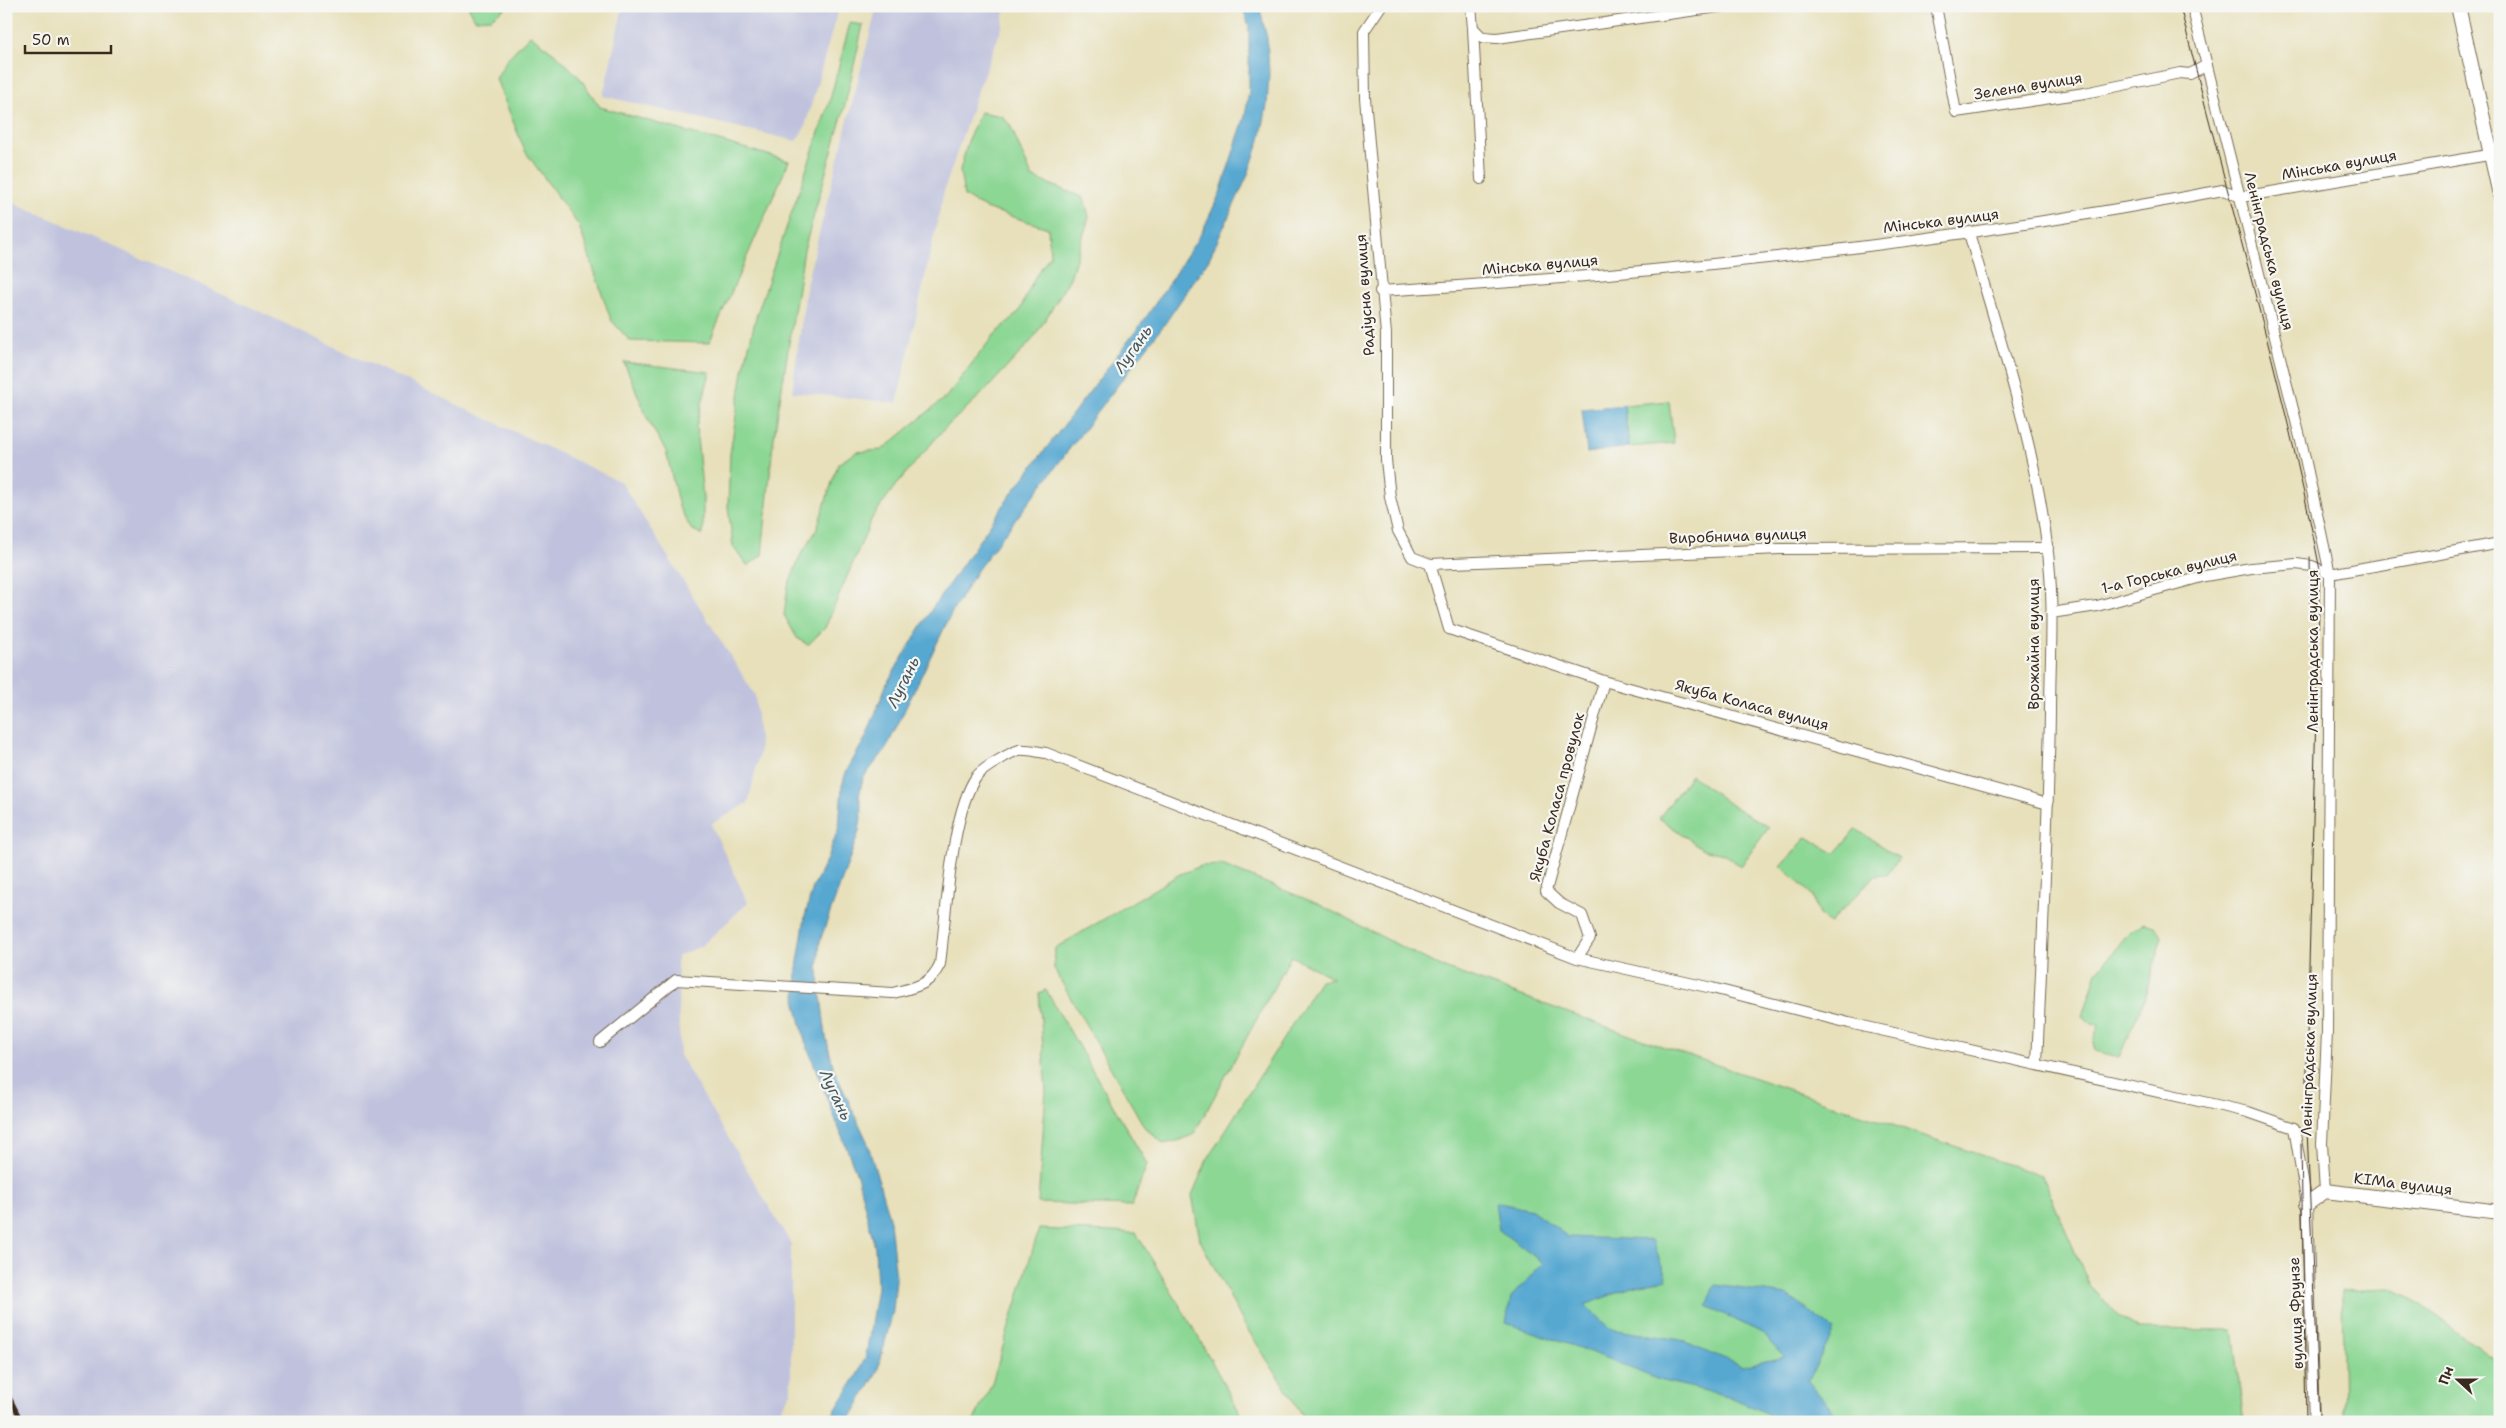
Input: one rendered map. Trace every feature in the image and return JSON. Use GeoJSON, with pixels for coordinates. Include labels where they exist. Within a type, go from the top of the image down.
{"type":"FeatureCollection","features":[{"type":"Feature","properties":{"kind":"street","name":"Радіусна вулиця"},"geometry":{"type":"LineString","coordinates":[[1381,6],[1364,31],[1365,98],[1380,291],[1386,334],[1386,450],[1390,497],[1398,531],[1412,557],[1430,564]]}},
{"type":"Feature","properties":{"kind":"street"},"geometry":{"type":"LineString","coordinates":[[1471,6],[1480,179]]}},
{"type":"Feature","properties":{"kind":"street"},"geometry":{"type":"LineString","coordinates":[[1473,28],[1482,37],[1497,38],[1726,6]]}},
{"type":"Feature","properties":{"kind":"street","name":"Зелена вулиця"},"geometry":{"type":"LineString","coordinates":[[1936,6],[1956,112],[2085,93],[2180,73],[2190,74],[2207,65]]}},
{"type":"Feature","properties":{"kind":"street","name":"Ленінградська вулиця"},"geometry":{"type":"LineString","coordinates":[[2192,6],[2303,450],[2330,574],[2327,1032],[2322,1144],[2324,1192]]}},
{"type":"Feature","properties":{"kind":"street"},"geometry":{"type":"LineString","coordinates":[[2458,6],[2495,153],[2500,195]]}},
{"type":"Feature","properties":{"kind":"street","name":"Мінська вулиця"},"geometry":{"type":"LineString","coordinates":[[1380,291],[1542,281],[1731,262],[1969,233],[2223,190],[2241,197],[2495,153]]}},
{"type":"Feature","properties":{"kind":"street","name":"Врожайна вулиця"},"geometry":{"type":"LineString","coordinates":[[1969,233],[2042,505],[2048,548],[2051,613],[2048,804],[2038,1064]]}},
{"type":"Feature","properties":{"kind":"street"},"geometry":{"type":"LineString","coordinates":[[2330,574],[2500,543]]}},
{"type":"Feature","properties":{"kind":"street","name":"Виробнича вулиця"},"geometry":{"type":"LineString","coordinates":[[1430,564],[1780,549],[2048,548]]}},
{"type":"Feature","properties":{"kind":"street","name":"Якуба Коласа вулиця"},"geometry":{"type":"LineString","coordinates":[[1430,564],[1449,629],[1604,680],[2048,804]]}},
{"type":"Feature","properties":{"kind":"street","name":"1-а Горська вулиця"},"geometry":{"type":"LineString","coordinates":[[2051,613],[2097,606],[2205,576],[2251,568],[2296,564],[2312,566],[2330,574]]}},
{"type":"Feature","properties":{"kind":"street","name":"Якуба Коласа провулок"},"geometry":{"type":"LineString","coordinates":[[1577,958],[1590,938],[1582,915],[1559,903],[1546,891],[1604,680]]}},
{"type":"Feature","properties":{"kind":"street"},"geometry":{"type":"LineString","coordinates":[[600,1042],[676,980],[893,993],[919,986],[934,977],[940,964],[956,833],[966,795],[977,775],[1019,750],[1046,753],[1577,958],[1712,988],[1849,1023],[2038,1064]]}},
{"type":"Feature","properties":{"kind":"street","name":"вулиця Фрунзе"},"geometry":{"type":"LineString","coordinates":[[2038,1064],[2248,1112],[2294,1128],[2307,1204],[2314,1422]]}},
{"type":"Feature","properties":{"kind":"street"},"geometry":{"type":"LineString","coordinates":[[2307,1204],[2324,1192]]}},
{"type":"Feature","properties":{"kind":"street","name":"КІМа вулиця"},"geometry":{"type":"LineString","coordinates":[[2324,1192],[2500,1212]]}},
{"type":"Feature","properties":{"kind":"shaded area"},"geometry":{"type":"Polygon","coordinates":[[[623,6],[839,6],[805,127],[796,141],[603,96],[623,6]]]}},
{"type":"Feature","properties":{"kind":"shaded area"},"geometry":{"type":"Polygon","coordinates":[[[877,6],[1005,6],[1002,27],[975,98],[944,191],[897,403],[792,392],[807,281],[877,6]]]}},
{"type":"Feature","properties":{"kind":"shaded area"},"geometry":{"type":"Polygon","coordinates":[[[6,199],[246,305],[621,482],[755,695],[760,751],[748,803],[711,824],[748,903],[700,947],[677,956],[680,1056],[791,1244],[791,1392],[773,1422],[6,1422],[6,199]]]}},
{"type":"Feature","properties":{"kind":"green space"},"geometry":{"type":"Polygon","coordinates":[[[468,6],[508,6],[491,18],[475,19],[468,6]]]}},
{"type":"Feature","properties":{"kind":"green space"},"geometry":{"type":"Polygon","coordinates":[[[850,23],[863,25],[845,105],[804,250],[773,443],[762,555],[748,566],[733,547],[728,506],[730,454],[743,371],[756,317],[830,100],[850,23]]]}},
{"type":"Feature","properties":{"kind":"green space"},"geometry":{"type":"Polygon","coordinates":[[[530,35],[558,56],[580,78],[600,107],[789,161],[709,343],[630,341],[611,320],[579,226],[525,151],[496,79],[507,59],[530,35]]]}},
{"type":"Feature","properties":{"kind":"green space"},"geometry":{"type":"Polygon","coordinates":[[[980,112],[1002,116],[1010,125],[1032,177],[1084,198],[1089,217],[1070,278],[1033,339],[985,391],[944,429],[895,486],[872,518],[825,628],[808,645],[797,638],[784,615],[788,586],[800,556],[816,531],[838,464],[856,452],[882,450],[946,397],[994,335],[1019,312],[1035,277],[1050,255],[1048,228],[985,208],[964,196],[960,170],[969,138],[980,112]]]}},
{"type":"Feature","properties":{"kind":"green space"},"geometry":{"type":"Polygon","coordinates":[[[624,362],[710,372],[696,427],[703,498],[703,535],[691,529],[679,507],[666,451],[650,424],[624,362]]]}},
{"type":"Feature","properties":{"kind":"green space"},"geometry":{"type":"Polygon","coordinates":[[[1669,401],[1674,443],[1629,447],[1624,405],[1669,401]]]}},
{"type":"Feature","properties":{"kind":"green space"},"geometry":{"type":"Polygon","coordinates":[[[1691,775],[1734,807],[1769,827],[1741,866],[1723,854],[1703,849],[1659,818],[1691,775]]]}},
{"type":"Feature","properties":{"kind":"green space"},"geometry":{"type":"Polygon","coordinates":[[[1856,829],[1899,858],[1887,875],[1875,876],[1830,923],[1819,915],[1812,895],[1781,866],[1807,837],[1835,854],[1856,829]]]}},
{"type":"Feature","properties":{"kind":"green space"},"geometry":{"type":"Polygon","coordinates":[[[1222,865],[1318,904],[1439,966],[1635,1037],[2042,1176],[2090,1286],[2121,1318],[2139,1329],[2232,1330],[2244,1422],[1307,1422],[1244,1324],[1200,1240],[1192,1195],[1207,1160],[1320,980],[1333,978],[1291,956],[1194,1134],[1181,1140],[1164,1144],[1145,1128],[1054,969],[1055,948],[1180,874],[1201,866],[1222,865]]]}},
{"type":"Feature","properties":{"kind":"green space"},"geometry":{"type":"Polygon","coordinates":[[[2144,923],[2155,926],[2162,936],[2144,1000],[2119,1057],[2095,1051],[2093,1042],[2099,1025],[2091,1023],[2083,1016],[2097,972],[2130,931],[2144,923]]]}},
{"type":"Feature","properties":{"kind":"green space"},"geometry":{"type":"Polygon","coordinates":[[[1046,990],[1147,1164],[1132,1206],[1038,1203],[1046,1091],[1039,993],[1046,990]]]}},
{"type":"Feature","properties":{"kind":"green space"},"geometry":{"type":"Polygon","coordinates":[[[1039,1229],[1136,1233],[1192,1326],[1245,1422],[973,1422],[991,1386],[1039,1229]]]}},
{"type":"Feature","properties":{"kind":"green space"},"geometry":{"type":"Polygon","coordinates":[[[2390,1289],[2417,1302],[2500,1364],[2500,1422],[2344,1422],[2342,1291],[2390,1289]]]}},
{"type":"Feature","properties":{"kind":"water","name":"Лугань"},"geometry":{"type":"Polygon","coordinates":[[[1242,6],[1259,6],[1267,38],[1269,73],[1267,106],[1260,140],[1247,177],[1209,259],[1166,322],[978,569],[951,614],[886,749],[863,778],[859,796],[862,810],[859,832],[820,941],[818,971],[826,1037],[834,1070],[867,1141],[890,1221],[896,1279],[893,1311],[877,1373],[848,1422],[828,1422],[857,1375],[866,1356],[877,1287],[875,1248],[857,1175],[805,1041],[796,1004],[797,968],[805,916],[813,887],[826,861],[839,827],[842,786],[846,772],[866,737],[887,683],[933,607],[1012,493],[1145,319],[1202,232],[1220,193],[1245,116],[1249,91],[1249,26],[1242,6]]]}},
{"type":"Feature","properties":{"kind":"water"},"geometry":{"type":"Polygon","coordinates":[[[1624,405],[1629,447],[1587,453],[1582,409],[1624,405]]]}},
{"type":"Feature","properties":{"kind":"water"},"geometry":{"type":"Polygon","coordinates":[[[1495,1202],[1532,1210],[1568,1237],[1652,1240],[1667,1279],[1629,1288],[1585,1305],[1610,1329],[1681,1340],[1742,1366],[1785,1357],[1762,1333],[1707,1306],[1715,1285],[1787,1295],[1834,1330],[1808,1381],[1842,1422],[1787,1422],[1728,1396],[1659,1380],[1591,1352],[1506,1323],[1511,1297],[1543,1263],[1499,1230],[1495,1202]]]}},
{"type":"Feature","properties":{"kind":"tram line"},"geometry":{"type":"LineString","coordinates":[[2180,6],[2272,358],[2320,570],[2307,1037],[2307,1129],[2319,1422]]}},
{"type":"Feature","properties":{"kind":"tram line"},"geometry":{"type":"LineString","coordinates":[[2310,557],[2311,617]]}},
{"type":"Feature","properties":{"kind":"tram line"},"geometry":{"type":"LineString","coordinates":[[2301,1144],[2306,1422]]}},
{"type":"Feature","properties":{"kind":"railway"},"geometry":{"type":"LineString","coordinates":[[6,1390],[22,1422]]}}]}
